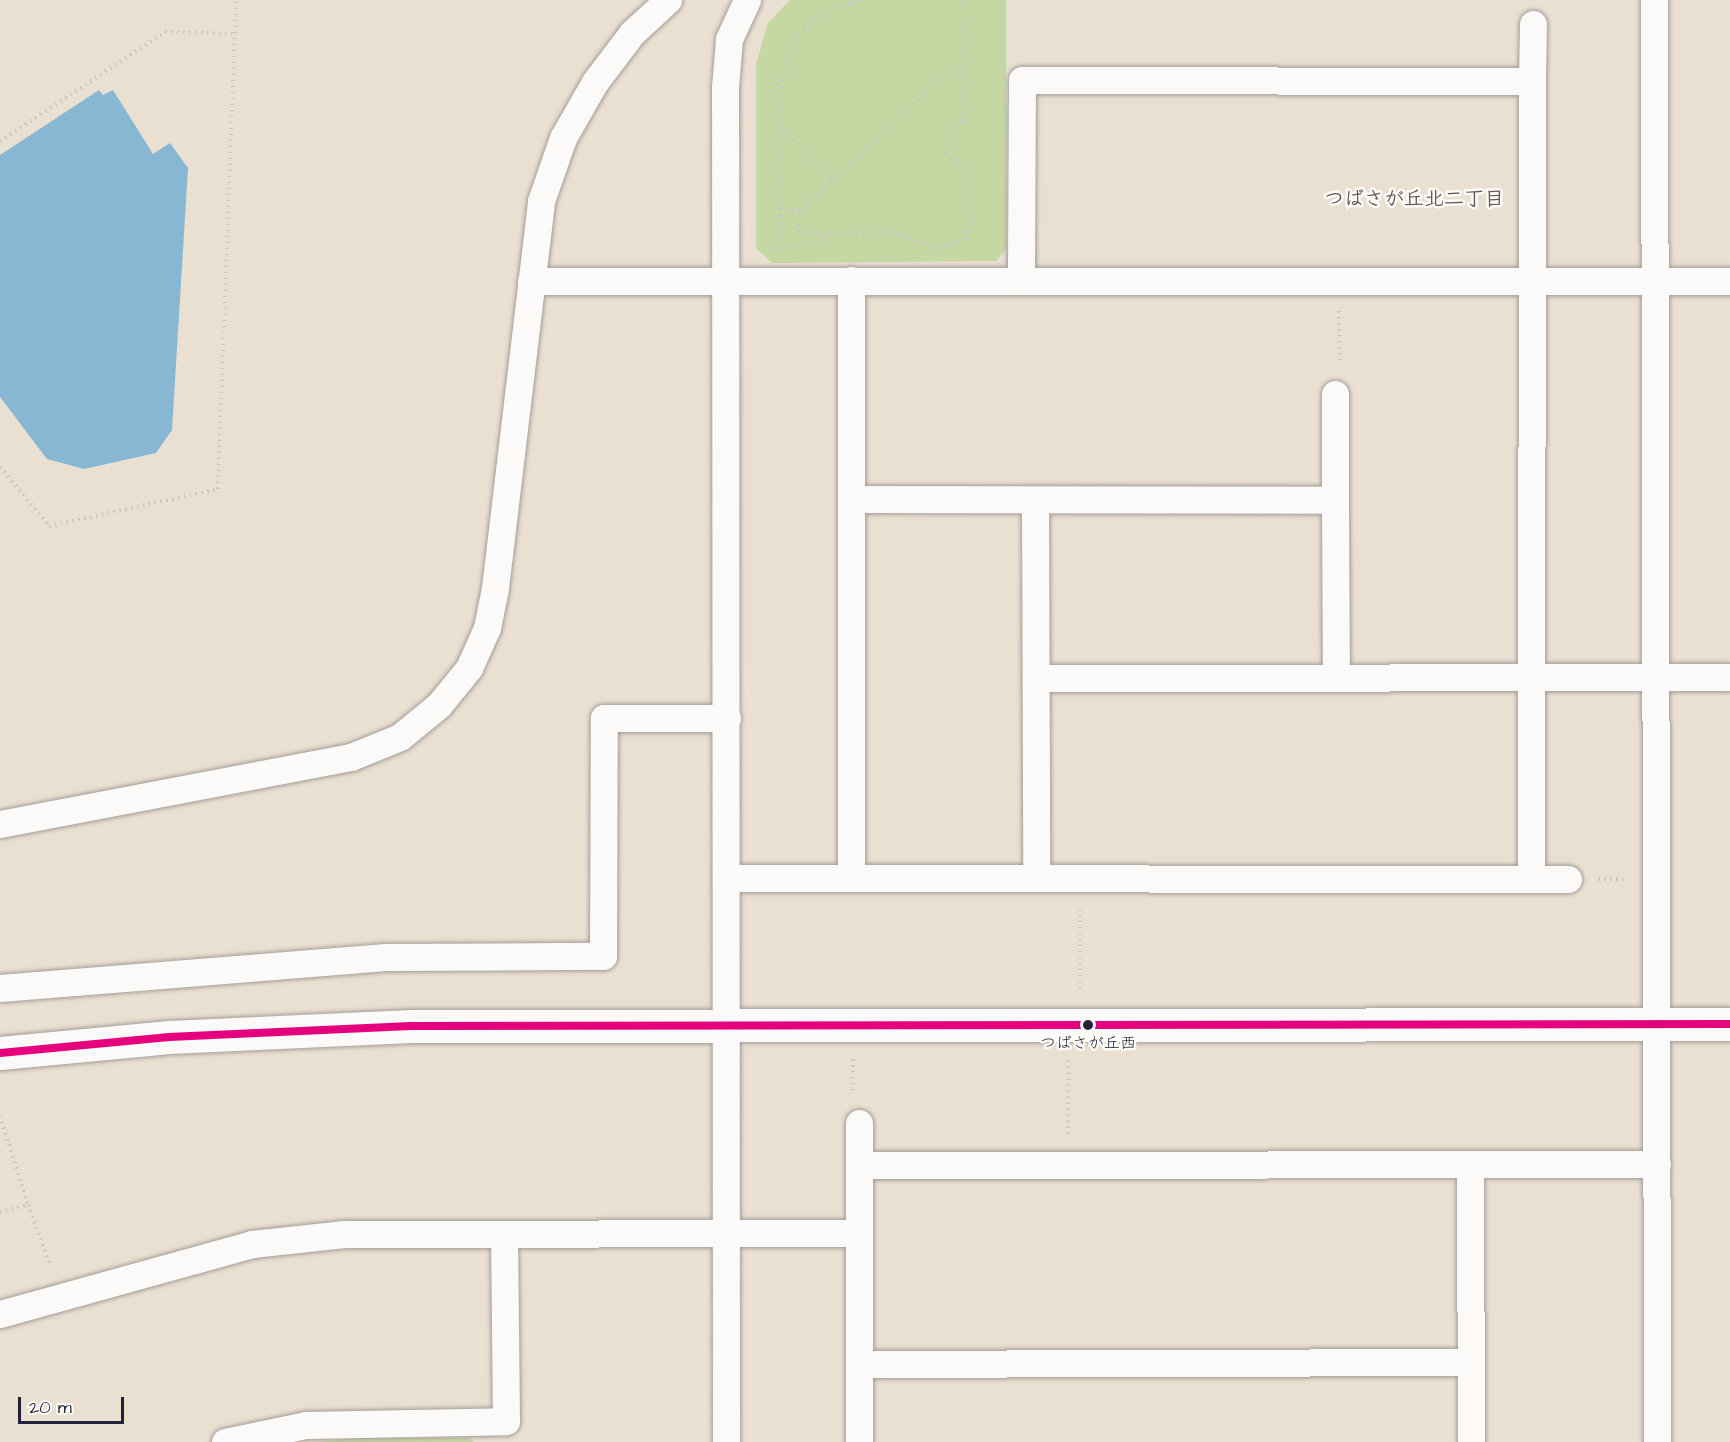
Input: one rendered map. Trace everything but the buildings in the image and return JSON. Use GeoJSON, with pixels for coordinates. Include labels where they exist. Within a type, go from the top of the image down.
{"type":"FeatureCollection","features":[{"type":"Feature","properties":{"kind":"street"},"geometry":{"type":"LineString","coordinates":[[0,824],[351,757],[400,737],[439,705],[469,669],[487,628],[541,201],[563,138],[595,82],[632,33],[668,0]]}},
{"type":"Feature","properties":{"kind":"street"},"geometry":{"type":"LineString","coordinates":[[726,1442],[728,878],[725,87],[729,39],[747,0]]}},
{"type":"Feature","properties":{"kind":"street"},"geometry":{"type":"LineString","coordinates":[[1654,0],[1657,1442]]}},
{"type":"Feature","properties":{"kind":"street"},"geometry":{"type":"LineString","coordinates":[[1531,879],[1533,24]]}},
{"type":"Feature","properties":{"kind":"street"},"geometry":{"type":"LineString","coordinates":[[1021,279],[1022,80],[1532,81]]}},
{"type":"Feature","properties":{"kind":"street"},"geometry":{"type":"LineString","coordinates":[[531,281],[1021,279],[1730,281]]}},
{"type":"Feature","properties":{"kind":"street"},"geometry":{"type":"LineString","coordinates":[[850,280],[850,878]]}},
{"type":"Feature","properties":{"kind":"street"},"geometry":{"type":"LineString","coordinates":[[1335,394],[1336,678]]}},
{"type":"Feature","properties":{"kind":"street"},"geometry":{"type":"LineString","coordinates":[[850,499],[1335,500]]}},
{"type":"Feature","properties":{"kind":"street"},"geometry":{"type":"LineString","coordinates":[[1035,500],[1036,878]]}},
{"type":"Feature","properties":{"kind":"street"},"geometry":{"type":"LineString","coordinates":[[1036,678],[1730,677]]}},
{"type":"Feature","properties":{"kind":"street"},"geometry":{"type":"LineString","coordinates":[[0,988],[386,957],[603,956],[604,718],[727,718]]}},
{"type":"Feature","properties":{"kind":"street"},"geometry":{"type":"LineString","coordinates":[[728,878],[1568,879]]}},
{"type":"Feature","properties":{"kind":"street"},"geometry":{"type":"LineString","coordinates":[[0,1053],[169,1038],[411,1026],[727,1023],[1730,1024]]}},
{"type":"Feature","properties":{"kind":"street"},"geometry":{"type":"LineString","coordinates":[[859,1123],[859,1442]]}},
{"type":"Feature","properties":{"kind":"street"},"geometry":{"type":"LineString","coordinates":[[1470,1164],[1471,1442]]}},
{"type":"Feature","properties":{"kind":"street"},"geometry":{"type":"LineString","coordinates":[[859,1165],[1657,1164]]}},
{"type":"Feature","properties":{"kind":"street"},"geometry":{"type":"LineString","coordinates":[[0,1314],[61,1294],[252,1244],[344,1234],[859,1233]]}},
{"type":"Feature","properties":{"kind":"street"},"geometry":{"type":"LineString","coordinates":[[225,1442],[306,1425],[506,1432],[504,1234]]}},
{"type":"Feature","properties":{"kind":"street"},"geometry":{"type":"LineString","coordinates":[[859,1364],[1471,1362]]}},
{"type":"Feature","properties":{"kind":"path"},"geometry":{"type":"LineString","coordinates":[[0,468],[49,526],[218,489],[236,0]]}},
{"type":"Feature","properties":{"kind":"path"},"geometry":{"type":"LineString","coordinates":[[780,244],[782,81],[795,38],[825,11],[862,0]]}},
{"type":"Feature","properties":{"kind":"path"},"geometry":{"type":"LineString","coordinates":[[961,0],[962,67],[962,121],[948,137],[947,154],[961,167],[972,220],[965,239],[940,248],[885,231],[831,234],[799,232],[799,211],[943,77],[962,67]]}},
{"type":"Feature","properties":{"kind":"path"},"geometry":{"type":"LineString","coordinates":[[0,141],[165,32],[234,34]]}},
{"type":"Feature","properties":{"kind":"path"},"geometry":{"type":"LineString","coordinates":[[781,126],[832,180]]}},
{"type":"Feature","properties":{"kind":"path"},"geometry":{"type":"LineString","coordinates":[[780,208],[799,211]]}},
{"type":"Feature","properties":{"kind":"path"},"geometry":{"type":"LineString","coordinates":[[725,280],[780,244],[809,245],[831,234]]}},
{"type":"Feature","properties":{"kind":"path"},"geometry":{"type":"LineString","coordinates":[[1335,394],[1339,281]]}},
{"type":"Feature","properties":{"kind":"path"},"geometry":{"type":"LineString","coordinates":[[1067,1165],[1075,1023],[1079,878]]}},
{"type":"Feature","properties":{"kind":"path"},"geometry":{"type":"LineString","coordinates":[[1568,879],[1657,879]]}},
{"type":"Feature","properties":{"kind":"path"},"geometry":{"type":"LineString","coordinates":[[853,1023],[853,1107],[859,1123]]}},
{"type":"Feature","properties":{"kind":"path"},"geometry":{"type":"LineString","coordinates":[[0,1116],[28,1205],[61,1294]]}},
{"type":"Feature","properties":{"kind":"path"},"geometry":{"type":"LineString","coordinates":[[0,1212],[28,1205]]}},
{"type":"Feature","properties":{"kind":"green space"},"geometry":{"type":"Polygon","coordinates":[[[790,0],[1006,0],[1006,250],[996,261],[772,263],[756,248],[756,64],[768,23],[790,0]]]}},
{"type":"Feature","properties":{"kind":"green space"},"geometry":{"type":"Polygon","coordinates":[[[357,1438],[470,1438],[474,1442],[316,1442],[357,1438]]]}},
{"type":"Feature","properties":{"kind":"water"},"geometry":{"type":"Polygon","coordinates":[[[99,90],[103,95],[113,90],[153,154],[170,143],[188,168],[172,430],[156,453],[84,469],[47,459],[0,397],[0,155],[99,90]]]}},
{"type":"Feature","properties":{"kind":"transit line"},"geometry":{"type":"LineString","coordinates":[[0,1053],[169,1037],[411,1026],[1730,1024]]}},
{"type":"Feature","properties":{"kind":"place","name":"つばさが丘西"},"geometry":{"type":"Point","coordinates":[1088,1025]}},
{"type":"Feature","properties":{"kind":"district","name":"つばさが丘北二丁目"},"geometry":{"type":"Point","coordinates":[1414,199]}}]}
